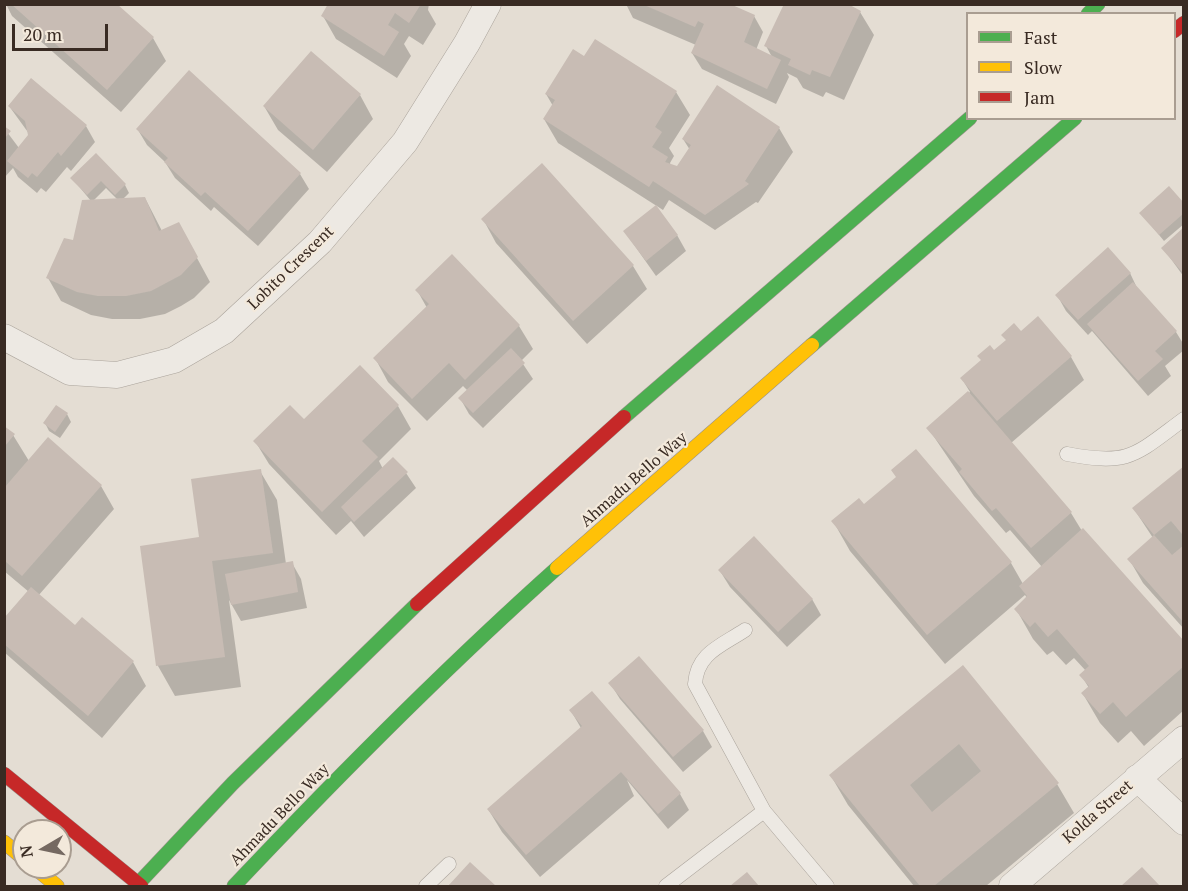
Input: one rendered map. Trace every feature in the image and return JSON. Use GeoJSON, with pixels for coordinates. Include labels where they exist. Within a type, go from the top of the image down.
{"type":"FeatureCollection","features":[{"type":"Feature","properties":{"kind":"main road"},"geometry":{"type":"LineString","coordinates":[[4,774],[139,886],[328,687],[484,542],[967,120]]}},
{"type":"Feature","properties":{"kind":"main road","name":"Ahmadu Bello Way"},"geometry":{"type":"LineString","coordinates":[[234,886],[292,823],[532,590],[1073,120]]}},
{"type":"Feature","properties":{"kind":"street","name":"Lobito Crescent"},"geometry":{"type":"LineString","coordinates":[[4,337],[70,372],[117,375],[174,360],[224,331],[321,242],[405,142],[467,44],[488,4]]}},
{"type":"Feature","properties":{"kind":"street","name":"Kolda Street"},"geometry":{"type":"LineString","coordinates":[[1012,886],[1184,738]]}},
{"type":"Feature","properties":{"kind":"street"},"geometry":{"type":"LineString","coordinates":[[1137,778],[1184,822]]}},
{"type":"Feature","properties":{"kind":"lane"},"geometry":{"type":"LineString","coordinates":[[1067,454],[1102,461],[1127,458],[1184,419]]}},
{"type":"Feature","properties":{"kind":"lane"},"geometry":{"type":"LineString","coordinates":[[745,630],[707,655],[696,668],[695,684],[764,811],[827,886]]}},
{"type":"Feature","properties":{"kind":"lane"},"geometry":{"type":"LineString","coordinates":[[666,886],[764,811]]}},
{"type":"Feature","properties":{"kind":"lane"},"geometry":{"type":"LineString","coordinates":[[426,886],[449,864]]}},
{"type":"Feature","properties":{"kind":"building"},"geometry":{"type":"Polygon","coordinates":[[[11,4],[117,4],[154,37],[107,90],[11,4]]]}},
{"type":"Feature","properties":{"kind":"building"},"geometry":{"type":"Polygon","coordinates":[[[328,4],[421,4],[409,23],[395,13],[388,25],[399,32],[384,56],[321,16],[328,4]]]}},
{"type":"Feature","properties":{"kind":"building"},"geometry":{"type":"Polygon","coordinates":[[[642,4],[730,4],[755,15],[744,42],[781,60],[767,89],[691,53],[704,24],[698,21],[695,27],[642,4]]]}},
{"type":"Feature","properties":{"kind":"building"},"geometry":{"type":"Polygon","coordinates":[[[784,4],[848,4],[861,11],[830,77],[812,70],[810,75],[788,65],[791,59],[764,46],[784,4]]]}},
{"type":"Feature","properties":{"kind":"building"},"geometry":{"type":"Polygon","coordinates":[[[595,39],[677,91],[655,127],[662,132],[652,147],[668,157],[665,162],[677,166],[691,145],[682,139],[717,85],[780,127],[745,181],[749,184],[705,215],[653,181],[649,187],[543,119],[555,100],[545,94],[573,49],[584,56],[595,39]]]}},
{"type":"Feature","properties":{"kind":"building"},"geometry":{"type":"Polygon","coordinates":[[[311,51],[361,94],[313,150],[263,106],[311,51]]]}},
{"type":"Feature","properties":{"kind":"building"},"geometry":{"type":"Polygon","coordinates":[[[189,70],[301,173],[248,231],[205,192],[201,196],[164,162],[168,158],[136,129],[189,70]]]}},
{"type":"Feature","properties":{"kind":"building"},"geometry":{"type":"Polygon","coordinates":[[[31,78],[87,125],[61,156],[58,152],[37,177],[32,173],[28,178],[7,161],[28,135],[25,121],[8,106],[31,78]]]}},
{"type":"Feature","properties":{"kind":"building"},"geometry":{"type":"Polygon","coordinates":[[[4,126],[11,131],[4,139],[4,126]]]}},
{"type":"Feature","properties":{"kind":"building"},"geometry":{"type":"Polygon","coordinates":[[[96,153],[126,184],[115,195],[101,181],[87,195],[70,178],[96,153]]]}},
{"type":"Feature","properties":{"kind":"building"},"geometry":{"type":"Polygon","coordinates":[[[542,163],[634,265],[573,321],[481,219],[542,163]]]}},
{"type":"Feature","properties":{"kind":"building"},"geometry":{"type":"Polygon","coordinates":[[[1169,186],[1184,203],[1184,213],[1159,235],[1139,213],[1169,186]]]}},
{"type":"Feature","properties":{"kind":"building"},"geometry":{"type":"Polygon","coordinates":[[[145,197],[159,231],[179,222],[198,257],[181,275],[151,291],[126,296],[98,296],[77,292],[46,278],[64,238],[73,240],[82,200],[145,197]]]}},
{"type":"Feature","properties":{"kind":"building"},"geometry":{"type":"Polygon","coordinates":[[[656,205],[678,235],[646,261],[623,231],[656,205]]]}},
{"type":"Feature","properties":{"kind":"building"},"geometry":{"type":"Polygon","coordinates":[[[1184,227],[1184,274],[1161,248],[1184,227]]]}},
{"type":"Feature","properties":{"kind":"building"},"geometry":{"type":"Polygon","coordinates":[[[1108,247],[1131,273],[1078,320],[1055,295],[1108,247]]]}},
{"type":"Feature","properties":{"kind":"building"},"geometry":{"type":"Polygon","coordinates":[[[452,254],[520,325],[465,380],[449,363],[412,399],[373,358],[429,304],[415,290],[452,254]]]}},
{"type":"Feature","properties":{"kind":"building"},"geometry":{"type":"Polygon","coordinates":[[[1133,282],[1177,331],[1155,351],[1163,359],[1138,381],[1087,324],[1133,282]]]}},
{"type":"Feature","properties":{"kind":"building"},"geometry":{"type":"Polygon","coordinates":[[[1038,316],[1072,356],[997,421],[960,378],[981,360],[977,356],[990,345],[994,350],[1006,340],[1001,335],[1014,323],[1021,331],[1038,316]]]}},
{"type":"Feature","properties":{"kind":"building"},"geometry":{"type":"Polygon","coordinates":[[[511,348],[525,363],[473,413],[458,398],[511,348]]]}},
{"type":"Feature","properties":{"kind":"building"},"geometry":{"type":"Polygon","coordinates":[[[360,365],[399,405],[362,441],[378,457],[322,512],[253,441],[290,405],[304,419],[360,365]]]}},
{"type":"Feature","properties":{"kind":"building"},"geometry":{"type":"Polygon","coordinates":[[[968,391],[1072,512],[1031,548],[996,508],[992,511],[959,472],[962,469],[926,428],[968,391]]]}},
{"type":"Feature","properties":{"kind":"building"},"geometry":{"type":"Polygon","coordinates":[[[56,405],[68,413],[55,432],[43,423],[56,405]]]}},
{"type":"Feature","properties":{"kind":"building"},"geometry":{"type":"Polygon","coordinates":[[[4,426],[15,434],[4,447],[4,426]]]}},
{"type":"Feature","properties":{"kind":"building"},"geometry":{"type":"Polygon","coordinates":[[[48,437],[102,485],[22,576],[5,561],[5,487],[48,437]]]}},
{"type":"Feature","properties":{"kind":"building"},"geometry":{"type":"Polygon","coordinates":[[[916,449],[1012,562],[927,635],[831,521],[859,498],[864,504],[896,477],[891,470],[916,449]]]}},
{"type":"Feature","properties":{"kind":"building"},"geometry":{"type":"Polygon","coordinates":[[[393,457],[408,472],[354,522],[341,507],[393,457]]]}},
{"type":"Feature","properties":{"kind":"building"},"geometry":{"type":"Polygon","coordinates":[[[1184,466],[1184,533],[1182,534],[1171,521],[1154,535],[1132,508],[1184,466]]]}},
{"type":"Feature","properties":{"kind":"building"},"geometry":{"type":"Polygon","coordinates":[[[261,469],[273,553],[212,561],[225,657],[156,666],[140,546],[199,537],[191,479],[261,469]]]}},
{"type":"Feature","properties":{"kind":"building"},"geometry":{"type":"Polygon","coordinates":[[[1083,528],[1184,641],[1184,666],[1126,717],[1113,702],[1100,714],[1081,693],[1089,686],[1079,675],[1089,666],[1057,629],[1048,637],[1035,622],[1030,627],[1014,609],[1027,596],[1019,586],[1083,528]]]}},
{"type":"Feature","properties":{"kind":"building"},"geometry":{"type":"Polygon","coordinates":[[[1154,535],[1172,555],[1184,545],[1184,623],[1127,559],[1154,535]]]}},
{"type":"Feature","properties":{"kind":"building"},"geometry":{"type":"Polygon","coordinates":[[[754,536],[813,599],[778,632],[718,570],[754,536]]]}},
{"type":"Feature","properties":{"kind":"building"},"geometry":{"type":"Polygon","coordinates":[[[293,561],[298,592],[231,605],[225,574],[293,561]]]}},
{"type":"Feature","properties":{"kind":"building"},"geometry":{"type":"Polygon","coordinates":[[[31,587],[75,625],[82,617],[134,661],[88,716],[4,644],[4,618],[31,587]]]}},
{"type":"Feature","properties":{"kind":"building"},"geometry":{"type":"Polygon","coordinates":[[[639,656],[704,730],[673,757],[608,683],[639,656]]]}},
{"type":"Feature","properties":{"kind":"building"},"geometry":{"type":"Polygon","coordinates":[[[963,665],[1059,783],[934,886],[920,886],[829,775],[963,665]],[[959,744],[910,785],[932,812],[981,771],[959,744]]]}},
{"type":"Feature","properties":{"kind":"building"},"geometry":{"type":"Polygon","coordinates":[[[592,691],[681,793],[658,814],[621,772],[526,855],[487,809],[582,726],[569,710],[592,691]]]}},
{"type":"Feature","properties":{"kind":"building"},"geometry":{"type":"Polygon","coordinates":[[[470,862],[496,886],[448,886],[470,862]]]}},
{"type":"Feature","properties":{"kind":"building"},"geometry":{"type":"Polygon","coordinates":[[[1142,867],[1160,886],[1121,886],[1142,867]]]}},
{"type":"Feature","properties":{"kind":"building"},"geometry":{"type":"Polygon","coordinates":[[[747,872],[759,886],[730,886],[747,872]]]}},
{"type":"Feature","properties":{"kind":"traffic: fast"},"geometry":{"type":"LineString","coordinates":[[1090,12],[1098,4]]}},
{"type":"Feature","properties":{"kind":"traffic: fast"},"geometry":{"type":"LineString","coordinates":[[624,417],[968,120]]}},
{"type":"Feature","properties":{"kind":"traffic: fast"},"geometry":{"type":"LineString","coordinates":[[812,345],[1073,120]]}},
{"type":"Feature","properties":{"kind":"traffic: fast"},"geometry":{"type":"LineString","coordinates":[[234,886],[392,724],[557,568]]}},
{"type":"Feature","properties":{"kind":"traffic: fast"},"geometry":{"type":"LineString","coordinates":[[136,886],[233,783],[417,604]]}},
{"type":"Feature","properties":{"kind":"traffic: slow"},"geometry":{"type":"LineString","coordinates":[[557,568],[812,345]]}},
{"type":"Feature","properties":{"kind":"traffic: slow"},"geometry":{"type":"LineString","coordinates":[[4,842],[12,849]]}},
{"type":"Feature","properties":{"kind":"traffic: slow"},"geometry":{"type":"LineString","coordinates":[[49,879],[57,886]]}},
{"type":"Feature","properties":{"kind":"traffic: jam"},"geometry":{"type":"LineString","coordinates":[[1176,29],[1184,23]]}},
{"type":"Feature","properties":{"kind":"traffic: jam"},"geometry":{"type":"LineString","coordinates":[[417,604],[624,417]]}},
{"type":"Feature","properties":{"kind":"traffic: jam"},"geometry":{"type":"LineString","coordinates":[[4,774],[141,886]]}}]}
